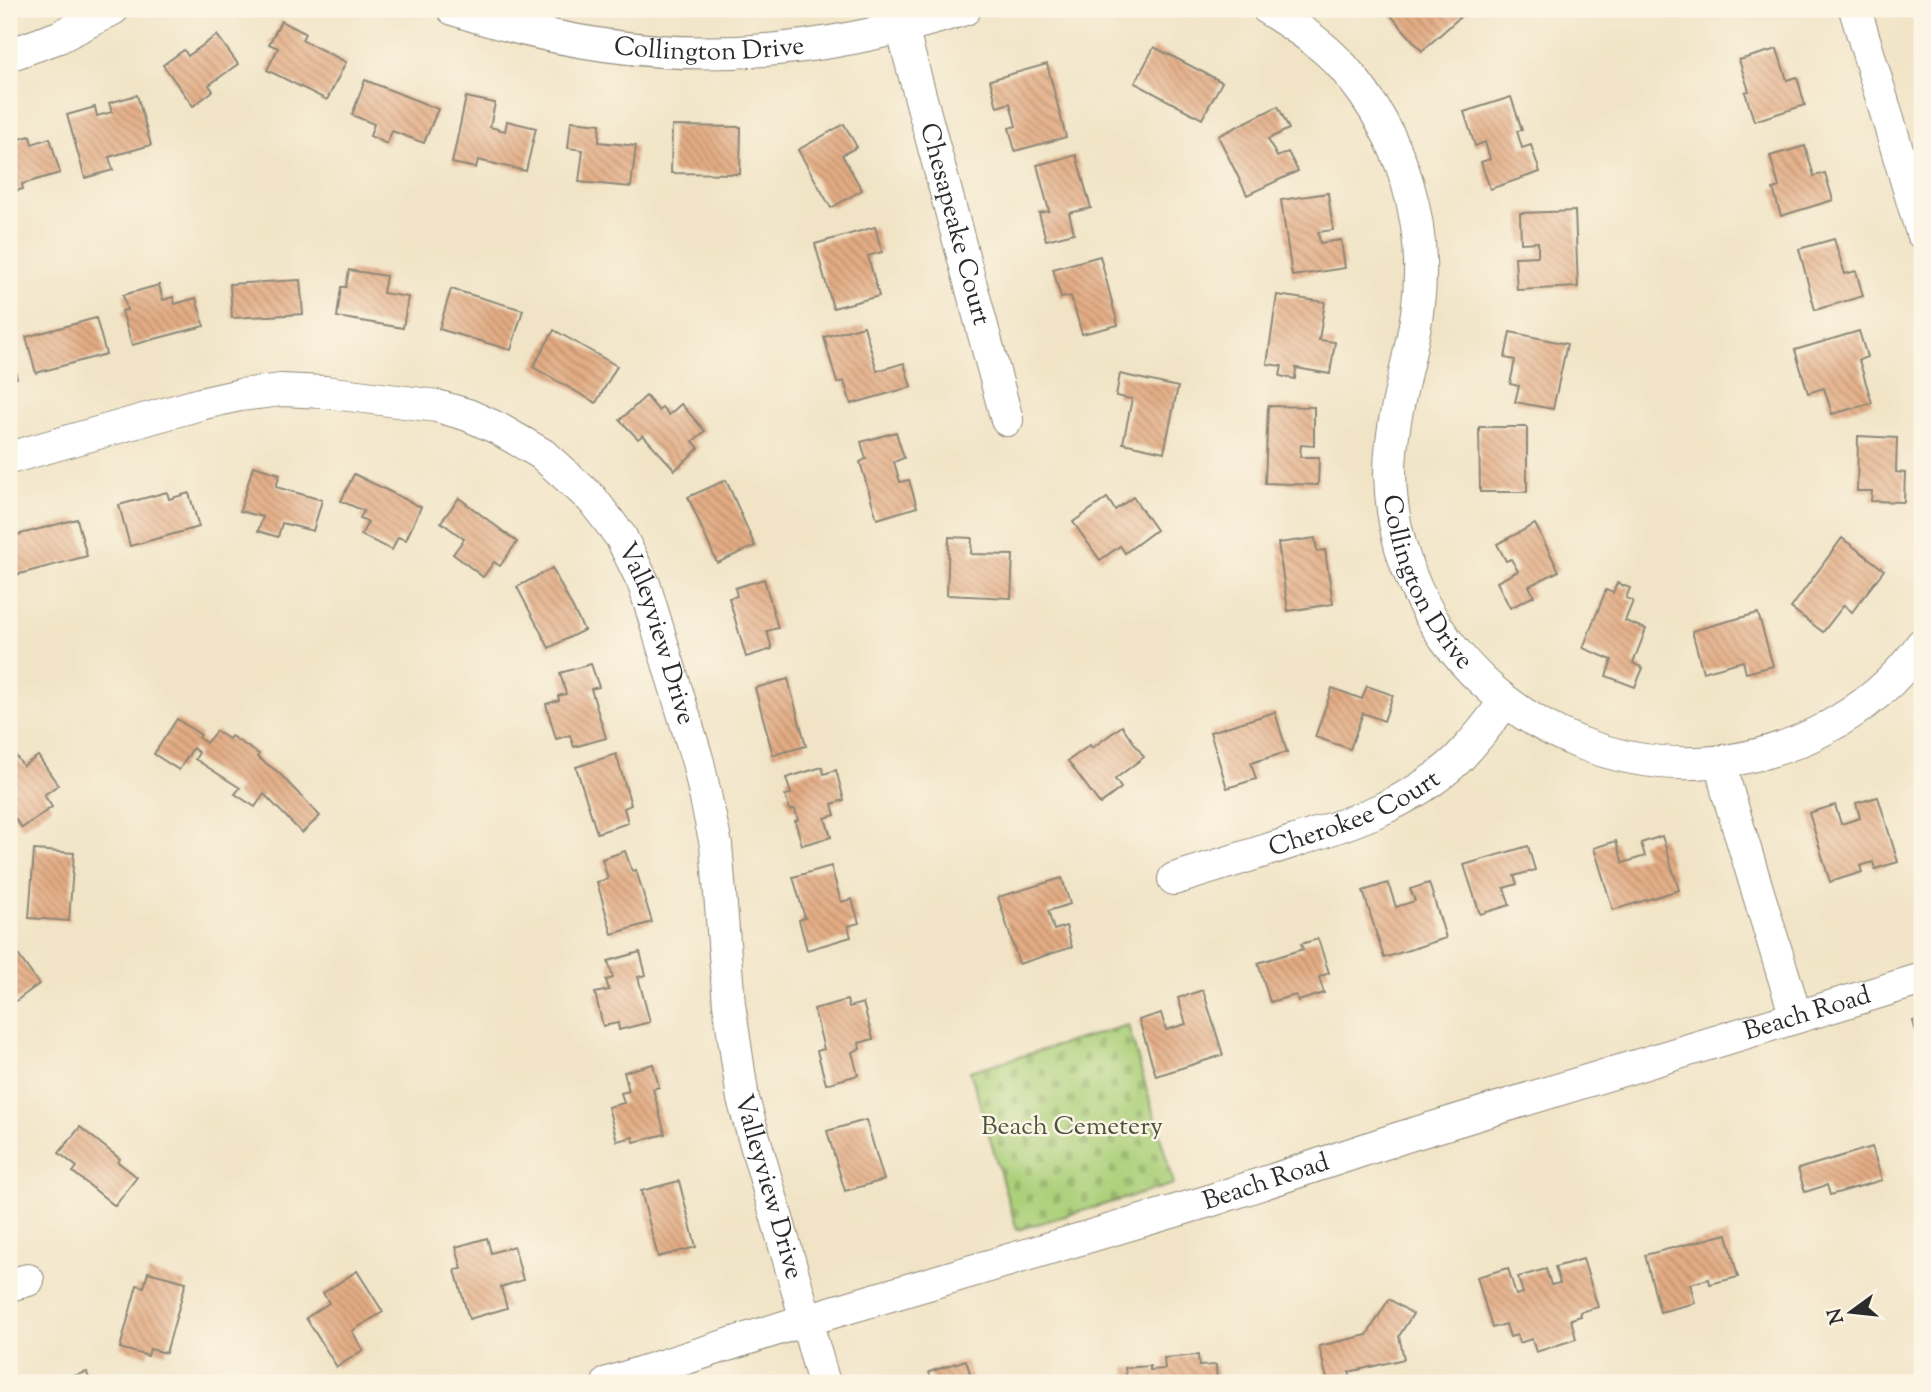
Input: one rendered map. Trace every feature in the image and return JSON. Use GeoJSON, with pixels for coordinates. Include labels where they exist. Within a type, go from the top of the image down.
{"type":"FeatureCollection","features":[{"type":"Feature","properties":{"kind":"street"},"geometry":{"type":"LineString","coordinates":[[9,55],[59,37],[113,9]]}},
{"type":"Feature","properties":{"kind":"street","name":"Collington Drive"},"geometry":{"type":"LineString","coordinates":[[453,9],[566,40],[682,53],[779,50],[843,41],[902,28],[965,9]]}},
{"type":"Feature","properties":{"kind":"street"},"geometry":{"type":"LineString","coordinates":[[1855,9],[1922,233]]}},
{"type":"Feature","properties":{"kind":"street","name":"Collington Drive"},"geometry":{"type":"LineString","coordinates":[[1286,13],[1342,65],[1362,91],[1387,132],[1408,181],[1420,245],[1420,281],[1417,315],[1394,433],[1390,474],[1393,509],[1410,575],[1426,609],[1459,658],[1505,701],[1528,718],[1591,748],[1647,761],[1721,762],[1770,752],[1804,740],[1834,723],[1862,705],[1921,647]]}},
{"type":"Feature","properties":{"kind":"street","name":"Chesapeake Court"},"geometry":{"type":"LineString","coordinates":[[902,28],[1007,420]]}},
{"type":"Feature","properties":{"kind":"street","name":"Valleyview Drive"},"geometry":{"type":"LineString","coordinates":[[9,458],[188,407],[240,395],[281,390],[325,392],[437,406],[468,415],[542,454],[592,499],[621,537],[644,584],[698,762],[716,845],[729,1004],[743,1099],[824,1383]]}},
{"type":"Feature","properties":{"kind":"street","name":"Cherokee Court"},"geometry":{"type":"LineString","coordinates":[[1174,879],[1341,827],[1402,799],[1457,760],[1489,724],[1505,701]]}},
{"type":"Feature","properties":{"kind":"street"},"geometry":{"type":"LineString","coordinates":[[1721,762],[1727,790],[1796,1017]]}},
{"type":"Feature","properties":{"kind":"street","name":"Beach Road"},"geometry":{"type":"LineString","coordinates":[[608,1383],[806,1320],[1209,1201],[1403,1137],[1922,979]]}},
{"type":"Feature","properties":{"kind":"green space","name":"Beach Cemetery"},"geometry":{"type":"Polygon","coordinates":[[[1128,1025],[1174,1184],[1017,1230],[970,1071],[1128,1025]]]}},
{"type":"Feature","properties":{"kind":"building"},"geometry":{"type":"Polygon","coordinates":[[[1469,9],[1422,51],[1387,11],[1469,9]]]}},
{"type":"Feature","properties":{"kind":"building"},"geometry":{"type":"Polygon","coordinates":[[[281,21],[305,33],[302,40],[346,62],[327,100],[267,70],[278,48],[269,44],[281,21]]]}},
{"type":"Feature","properties":{"kind":"building"},"geometry":{"type":"Polygon","coordinates":[[[217,35],[238,64],[209,85],[213,91],[193,106],[163,65],[184,50],[188,56],[217,35]]]}},
{"type":"Feature","properties":{"kind":"building"},"geometry":{"type":"Polygon","coordinates":[[[1154,47],[1222,82],[1202,119],[1135,83],[1154,47]]]}},
{"type":"Feature","properties":{"kind":"building"},"geometry":{"type":"Polygon","coordinates":[[[1777,49],[1787,80],[1797,77],[1805,105],[1754,121],[1745,92],[1749,91],[1739,60],[1777,49]]]}},
{"type":"Feature","properties":{"kind":"building"},"geometry":{"type":"Polygon","coordinates":[[[1047,64],[1066,137],[1015,151],[1009,128],[1016,126],[1010,103],[997,107],[990,80],[1047,64]]]}},
{"type":"Feature","properties":{"kind":"building"},"geometry":{"type":"Polygon","coordinates":[[[365,80],[438,109],[424,143],[392,131],[387,144],[370,136],[374,124],[352,115],[365,80]]]}},
{"type":"Feature","properties":{"kind":"building"},"geometry":{"type":"Polygon","coordinates":[[[137,95],[151,145],[109,157],[113,170],[85,178],[67,115],[95,107],[97,116],[112,112],[109,103],[137,95]]]}},
{"type":"Feature","properties":{"kind":"building"},"geometry":{"type":"Polygon","coordinates":[[[466,97],[495,103],[490,127],[505,131],[507,121],[536,128],[526,171],[478,160],[476,168],[452,163],[466,97]]]}},
{"type":"Feature","properties":{"kind":"building"},"geometry":{"type":"Polygon","coordinates":[[[1511,97],[1522,130],[1517,131],[1522,148],[1531,145],[1540,172],[1490,189],[1481,162],[1490,159],[1485,142],[1475,146],[1464,112],[1511,97]]]}},
{"type":"Feature","properties":{"kind":"building"},"geometry":{"type":"Polygon","coordinates":[[[1278,106],[1289,129],[1268,139],[1277,157],[1288,152],[1298,171],[1247,195],[1218,136],[1278,106]]]}},
{"type":"Feature","properties":{"kind":"building"},"geometry":{"type":"Polygon","coordinates":[[[571,121],[600,124],[599,142],[636,146],[631,187],[579,182],[583,150],[568,148],[571,121]]]}},
{"type":"Feature","properties":{"kind":"building"},"geometry":{"type":"Polygon","coordinates":[[[844,124],[857,147],[842,155],[862,190],[831,208],[798,150],[844,124]]]}},
{"type":"Feature","properties":{"kind":"building"},"geometry":{"type":"Polygon","coordinates":[[[672,126],[741,127],[740,174],[671,173],[672,126]]]}},
{"type":"Feature","properties":{"kind":"building"},"geometry":{"type":"Polygon","coordinates":[[[30,136],[32,144],[50,138],[60,173],[22,184],[23,189],[9,193],[9,142],[30,136]]]}},
{"type":"Feature","properties":{"kind":"building"},"geometry":{"type":"Polygon","coordinates":[[[1805,146],[1814,176],[1825,173],[1833,200],[1781,216],[1773,189],[1779,187],[1770,156],[1805,146]]]}},
{"type":"Feature","properties":{"kind":"building"},"geometry":{"type":"Polygon","coordinates":[[[1076,155],[1091,208],[1069,213],[1074,233],[1046,240],[1039,213],[1049,211],[1037,165],[1076,155]]]}},
{"type":"Feature","properties":{"kind":"building"},"geometry":{"type":"Polygon","coordinates":[[[1328,193],[1333,230],[1318,232],[1320,243],[1341,240],[1345,268],[1292,276],[1281,200],[1328,193]]]}},
{"type":"Feature","properties":{"kind":"building"},"geometry":{"type":"Polygon","coordinates":[[[1575,211],[1578,287],[1517,290],[1515,257],[1538,256],[1538,242],[1521,243],[1520,213],[1575,211]]]}},
{"type":"Feature","properties":{"kind":"building"},"geometry":{"type":"Polygon","coordinates":[[[875,227],[882,252],[868,256],[879,296],[833,308],[815,244],[875,227]]]}},
{"type":"Feature","properties":{"kind":"building"},"geometry":{"type":"Polygon","coordinates":[[[1834,239],[1845,274],[1856,271],[1863,296],[1815,310],[1799,249],[1834,239]]]}},
{"type":"Feature","properties":{"kind":"building"},"geometry":{"type":"Polygon","coordinates":[[[1100,256],[1118,325],[1082,334],[1071,296],[1061,298],[1053,269],[1100,256]]]}},
{"type":"Feature","properties":{"kind":"building"},"geometry":{"type":"Polygon","coordinates":[[[349,270],[386,276],[383,293],[408,297],[403,328],[337,317],[341,287],[346,287],[349,270]]]}},
{"type":"Feature","properties":{"kind":"building"},"geometry":{"type":"Polygon","coordinates":[[[300,280],[303,314],[232,318],[230,284],[300,280]]]}},
{"type":"Feature","properties":{"kind":"building"},"geometry":{"type":"Polygon","coordinates":[[[159,285],[163,300],[173,297],[175,304],[196,298],[204,326],[132,345],[122,311],[127,310],[123,295],[159,285]]]}},
{"type":"Feature","properties":{"kind":"building"},"geometry":{"type":"Polygon","coordinates":[[[451,289],[523,310],[511,350],[439,329],[451,289]]]}},
{"type":"Feature","properties":{"kind":"building"},"geometry":{"type":"Polygon","coordinates":[[[1277,295],[1325,302],[1319,340],[1335,342],[1330,374],[1296,368],[1295,379],[1280,376],[1282,366],[1267,364],[1277,295]]]}},
{"type":"Feature","properties":{"kind":"building"},"geometry":{"type":"Polygon","coordinates":[[[96,318],[106,354],[36,373],[26,337],[96,318]]]}},
{"type":"Feature","properties":{"kind":"building"},"geometry":{"type":"Polygon","coordinates":[[[864,326],[877,371],[904,363],[911,387],[851,404],[844,381],[837,383],[824,337],[864,326]]]}},
{"type":"Feature","properties":{"kind":"building"},"geometry":{"type":"Polygon","coordinates":[[[554,330],[617,366],[596,403],[533,367],[554,330]]]}},
{"type":"Feature","properties":{"kind":"building"},"geometry":{"type":"Polygon","coordinates":[[[1859,331],[1867,357],[1859,360],[1872,403],[1832,414],[1824,388],[1808,393],[1795,350],[1859,331]]]}},
{"type":"Feature","properties":{"kind":"building"},"geometry":{"type":"Polygon","coordinates":[[[1510,332],[1567,344],[1553,409],[1515,402],[1519,386],[1510,384],[1515,360],[1505,358],[1510,332]]]}},
{"type":"Feature","properties":{"kind":"building"},"geometry":{"type":"Polygon","coordinates":[[[9,349],[17,378],[9,381],[9,349]]]}},
{"type":"Feature","properties":{"kind":"building"},"geometry":{"type":"Polygon","coordinates":[[[1120,374],[1178,387],[1164,452],[1123,443],[1132,399],[1116,396],[1120,374]]]}},
{"type":"Feature","properties":{"kind":"building"},"geometry":{"type":"Polygon","coordinates":[[[646,396],[659,411],[662,407],[669,415],[681,404],[705,431],[693,441],[699,448],[675,470],[643,435],[638,439],[620,420],[646,396]]]}},
{"type":"Feature","properties":{"kind":"building"},"geometry":{"type":"Polygon","coordinates":[[[1268,406],[1314,407],[1314,446],[1301,445],[1300,457],[1319,457],[1318,485],[1265,483],[1268,406]]]}},
{"type":"Feature","properties":{"kind":"building"},"geometry":{"type":"Polygon","coordinates":[[[1479,427],[1527,427],[1527,492],[1480,492],[1479,427]]]}},
{"type":"Feature","properties":{"kind":"building"},"geometry":{"type":"Polygon","coordinates":[[[896,432],[904,458],[894,462],[900,482],[909,480],[917,507],[877,519],[860,462],[866,459],[861,442],[896,432]]]}},
{"type":"Feature","properties":{"kind":"building"},"geometry":{"type":"Polygon","coordinates":[[[1858,436],[1897,438],[1896,472],[1905,473],[1904,502],[1871,501],[1872,491],[1857,491],[1858,436]]]}},
{"type":"Feature","properties":{"kind":"building"},"geometry":{"type":"Polygon","coordinates":[[[253,466],[280,474],[276,487],[322,500],[313,531],[282,523],[278,537],[258,531],[263,517],[240,511],[253,466]]]}},
{"type":"Feature","properties":{"kind":"building"},"geometry":{"type":"Polygon","coordinates":[[[354,474],[421,507],[406,540],[398,537],[392,550],[361,535],[368,522],[360,518],[364,511],[341,501],[354,474]]]}},
{"type":"Feature","properties":{"kind":"building"},"geometry":{"type":"Polygon","coordinates":[[[726,480],[755,546],[717,563],[688,497],[726,480]]]}},
{"type":"Feature","properties":{"kind":"building"},"geometry":{"type":"Polygon","coordinates":[[[167,492],[169,499],[189,493],[199,527],[130,546],[119,505],[167,492]]]}},
{"type":"Feature","properties":{"kind":"building"},"geometry":{"type":"Polygon","coordinates":[[[1133,497],[1156,530],[1125,553],[1120,546],[1100,560],[1073,522],[1107,498],[1115,510],[1133,497]]]}},
{"type":"Feature","properties":{"kind":"building"},"geometry":{"type":"Polygon","coordinates":[[[459,498],[517,542],[500,566],[494,562],[483,577],[453,554],[464,539],[441,522],[459,498]]]}},
{"type":"Feature","properties":{"kind":"building"},"geometry":{"type":"Polygon","coordinates":[[[77,519],[87,556],[16,575],[9,549],[9,537],[77,519]]]}},
{"type":"Feature","properties":{"kind":"building"},"geometry":{"type":"Polygon","coordinates":[[[1535,524],[1559,571],[1529,586],[1534,596],[1510,608],[1497,582],[1518,571],[1511,559],[1506,561],[1497,544],[1535,524]]]}},
{"type":"Feature","properties":{"kind":"building"},"geometry":{"type":"Polygon","coordinates":[[[949,537],[972,538],[971,554],[1013,555],[1011,598],[947,595],[949,537]]]}},
{"type":"Feature","properties":{"kind":"building"},"geometry":{"type":"Polygon","coordinates":[[[1315,538],[1317,551],[1325,550],[1333,604],[1288,611],[1278,543],[1315,538]]]}},
{"type":"Feature","properties":{"kind":"building"},"geometry":{"type":"Polygon","coordinates":[[[1842,538],[1884,570],[1852,612],[1844,605],[1823,632],[1791,608],[1842,538]]]}},
{"type":"Feature","properties":{"kind":"building"},"geometry":{"type":"Polygon","coordinates":[[[552,568],[584,630],[549,648],[517,587],[552,568]]]}},
{"type":"Feature","properties":{"kind":"building"},"geometry":{"type":"Polygon","coordinates":[[[764,579],[778,628],[767,631],[772,649],[746,657],[729,598],[737,596],[735,588],[764,579]]]}},
{"type":"Feature","properties":{"kind":"building"},"geometry":{"type":"Polygon","coordinates":[[[1617,583],[1630,588],[1626,598],[1633,601],[1625,621],[1646,629],[1633,663],[1643,668],[1635,687],[1606,676],[1612,660],[1583,648],[1606,590],[1613,593],[1617,583]]]}},
{"type":"Feature","properties":{"kind":"building"},"geometry":{"type":"Polygon","coordinates":[[[1758,613],[1773,666],[1746,673],[1743,661],[1703,672],[1692,631],[1758,613]]]}},
{"type":"Feature","properties":{"kind":"building"},"geometry":{"type":"Polygon","coordinates":[[[591,664],[599,687],[591,689],[606,738],[574,747],[570,735],[556,739],[546,704],[559,700],[558,696],[566,694],[560,673],[591,664]]]}},
{"type":"Feature","properties":{"kind":"building"},"geometry":{"type":"Polygon","coordinates":[[[788,679],[806,746],[773,755],[755,688],[788,679]]]}},
{"type":"Feature","properties":{"kind":"building"},"geometry":{"type":"Polygon","coordinates":[[[1367,686],[1393,695],[1384,721],[1363,713],[1350,749],[1315,737],[1332,688],[1362,699],[1367,686]]]}},
{"type":"Feature","properties":{"kind":"building"},"geometry":{"type":"Polygon","coordinates":[[[1275,712],[1287,752],[1251,763],[1256,779],[1227,788],[1210,732],[1275,712]]]}},
{"type":"Feature","properties":{"kind":"building"},"geometry":{"type":"Polygon","coordinates":[[[177,719],[201,735],[199,738],[206,743],[216,731],[229,739],[231,736],[259,754],[257,757],[278,772],[320,816],[302,833],[264,794],[255,807],[235,794],[240,788],[195,759],[199,753],[193,748],[179,770],[154,754],[177,719]]]}},
{"type":"Feature","properties":{"kind":"building"},"geometry":{"type":"Polygon","coordinates":[[[1122,726],[1144,757],[1115,779],[1121,788],[1100,804],[1068,761],[1090,745],[1092,748],[1122,726]]]}},
{"type":"Feature","properties":{"kind":"building"},"geometry":{"type":"Polygon","coordinates":[[[11,749],[23,766],[38,756],[58,785],[44,795],[52,807],[22,828],[9,810],[11,749]]]}},
{"type":"Feature","properties":{"kind":"building"},"geometry":{"type":"Polygon","coordinates":[[[616,754],[631,805],[624,808],[628,823],[597,833],[576,767],[616,754]]]}},
{"type":"Feature","properties":{"kind":"building"},"geometry":{"type":"Polygon","coordinates":[[[822,767],[824,774],[836,770],[844,800],[832,804],[835,815],[825,818],[831,837],[802,845],[795,821],[798,820],[795,809],[790,810],[785,795],[791,794],[786,778],[822,767]]]}},
{"type":"Feature","properties":{"kind":"building"},"geometry":{"type":"Polygon","coordinates":[[[1878,797],[1898,862],[1875,869],[1873,862],[1860,866],[1862,872],[1830,882],[1809,813],[1835,805],[1841,824],[1860,818],[1856,803],[1878,797]]]}},
{"type":"Feature","properties":{"kind":"building"},"geometry":{"type":"Polygon","coordinates":[[[1662,836],[1679,890],[1613,910],[1594,848],[1616,841],[1623,863],[1645,856],[1641,843],[1662,836]]]}},
{"type":"Feature","properties":{"kind":"building"},"geometry":{"type":"Polygon","coordinates":[[[1528,846],[1535,870],[1514,876],[1517,884],[1504,888],[1510,905],[1480,914],[1464,865],[1528,846]]]}},
{"type":"Feature","properties":{"kind":"building"},"geometry":{"type":"Polygon","coordinates":[[[34,850],[74,853],[69,921],[29,918],[34,850]]]}},
{"type":"Feature","properties":{"kind":"building"},"geometry":{"type":"Polygon","coordinates":[[[625,851],[632,871],[636,870],[652,922],[612,934],[597,882],[608,879],[602,859],[625,851]]]}},
{"type":"Feature","properties":{"kind":"building"},"geometry":{"type":"Polygon","coordinates":[[[831,866],[841,902],[852,899],[859,923],[848,926],[851,937],[807,950],[799,920],[805,918],[793,877],[831,866]]]}},
{"type":"Feature","properties":{"kind":"building"},"geometry":{"type":"Polygon","coordinates":[[[1062,878],[1070,904],[1048,911],[1054,930],[1066,926],[1072,947],[1019,964],[998,897],[1062,878]]]}},
{"type":"Feature","properties":{"kind":"building"},"geometry":{"type":"Polygon","coordinates":[[[1388,883],[1396,907],[1415,901],[1410,889],[1429,883],[1446,938],[1384,958],[1363,891],[1388,883]]]}},
{"type":"Feature","properties":{"kind":"building"},"geometry":{"type":"Polygon","coordinates":[[[1318,939],[1329,973],[1319,977],[1324,993],[1298,1001],[1296,995],[1270,1002],[1258,963],[1303,949],[1301,944],[1318,939]]]}},
{"type":"Feature","properties":{"kind":"building"},"geometry":{"type":"Polygon","coordinates":[[[16,952],[39,984],[9,1006],[9,958],[16,952]]]}},
{"type":"Feature","properties":{"kind":"building"},"geometry":{"type":"Polygon","coordinates":[[[640,952],[646,975],[638,977],[650,1022],[619,1030],[618,1023],[603,1026],[595,993],[609,990],[606,980],[613,978],[608,961],[640,952]]]}},
{"type":"Feature","properties":{"kind":"building"},"geometry":{"type":"Polygon","coordinates":[[[1203,990],[1223,1055],[1156,1076],[1139,1020],[1161,1013],[1166,1030],[1186,1024],[1178,998],[1203,990]]]}},
{"type":"Feature","properties":{"kind":"building"},"geometry":{"type":"Polygon","coordinates":[[[847,1000],[849,1007],[863,1003],[873,1039],[859,1043],[860,1049],[852,1052],[858,1075],[826,1084],[817,1051],[824,1049],[814,1009],[847,1000]]]}},
{"type":"Feature","properties":{"kind":"building"},"geometry":{"type":"Polygon","coordinates":[[[1922,1019],[1922,1038],[1918,1039],[1913,1021],[1922,1019]]]}},
{"type":"Feature","properties":{"kind":"building"},"geometry":{"type":"Polygon","coordinates":[[[653,1064],[659,1087],[653,1089],[665,1134],[634,1142],[633,1137],[617,1141],[608,1107],[624,1103],[621,1093],[629,1091],[624,1072],[653,1064]]]}},
{"type":"Feature","properties":{"kind":"building"},"geometry":{"type":"Polygon","coordinates":[[[866,1120],[884,1180],[845,1191],[827,1131],[866,1120]]]}},
{"type":"Feature","properties":{"kind":"building"},"geometry":{"type":"Polygon","coordinates":[[[80,1127],[120,1159],[118,1162],[137,1177],[115,1206],[73,1172],[77,1167],[59,1153],[80,1127]]]}},
{"type":"Feature","properties":{"kind":"building"},"geometry":{"type":"Polygon","coordinates":[[[1872,1147],[1882,1180],[1830,1195],[1827,1185],[1805,1192],[1798,1169],[1872,1147]]]}},
{"type":"Feature","properties":{"kind":"building"},"geometry":{"type":"Polygon","coordinates":[[[679,1181],[696,1247],[658,1257],[641,1191],[679,1181]]]}},
{"type":"Feature","properties":{"kind":"building"},"geometry":{"type":"Polygon","coordinates":[[[1727,1234],[1738,1277],[1710,1284],[1709,1279],[1690,1284],[1695,1303],[1660,1312],[1645,1255],[1727,1234]]]}},
{"type":"Feature","properties":{"kind":"building"},"geometry":{"type":"Polygon","coordinates":[[[487,1238],[491,1253],[514,1246],[523,1280],[501,1287],[507,1308],[469,1319],[455,1270],[462,1269],[456,1247],[487,1238]]]}},
{"type":"Feature","properties":{"kind":"building"},"geometry":{"type":"Polygon","coordinates":[[[1583,1259],[1598,1307],[1580,1312],[1581,1316],[1571,1319],[1576,1339],[1536,1352],[1532,1339],[1519,1343],[1517,1335],[1510,1337],[1506,1324],[1492,1328],[1477,1277],[1508,1268],[1516,1295],[1523,1293],[1518,1277],[1546,1269],[1551,1285],[1560,1283],[1555,1267],[1583,1259]]]}},
{"type":"Feature","properties":{"kind":"building"},"geometry":{"type":"Polygon","coordinates":[[[357,1271],[383,1312],[352,1331],[363,1350],[337,1367],[306,1318],[329,1303],[323,1293],[357,1271]]]}},
{"type":"Feature","properties":{"kind":"building"},"geometry":{"type":"Polygon","coordinates":[[[148,1272],[186,1282],[166,1353],[150,1349],[148,1356],[120,1348],[137,1285],[144,1287],[148,1272]]]}},
{"type":"Feature","properties":{"kind":"building"},"geometry":{"type":"Polygon","coordinates":[[[1389,1299],[1413,1314],[1399,1336],[1404,1359],[1349,1372],[1351,1378],[1328,1383],[1319,1346],[1367,1335],[1389,1299]]]}},
{"type":"Feature","properties":{"kind":"building"},"geometry":{"type":"Polygon","coordinates":[[[1198,1355],[1199,1366],[1216,1365],[1217,1383],[1127,1383],[1125,1368],[1150,1366],[1150,1370],[1165,1369],[1164,1358],[1198,1355]]]}},
{"type":"Feature","properties":{"kind":"building"},"geometry":{"type":"Polygon","coordinates":[[[966,1360],[973,1383],[932,1383],[929,1372],[966,1360]]]}},
{"type":"Feature","properties":{"kind":"building"},"geometry":{"type":"Polygon","coordinates":[[[87,1372],[90,1383],[50,1383],[87,1372]]]}}]}
